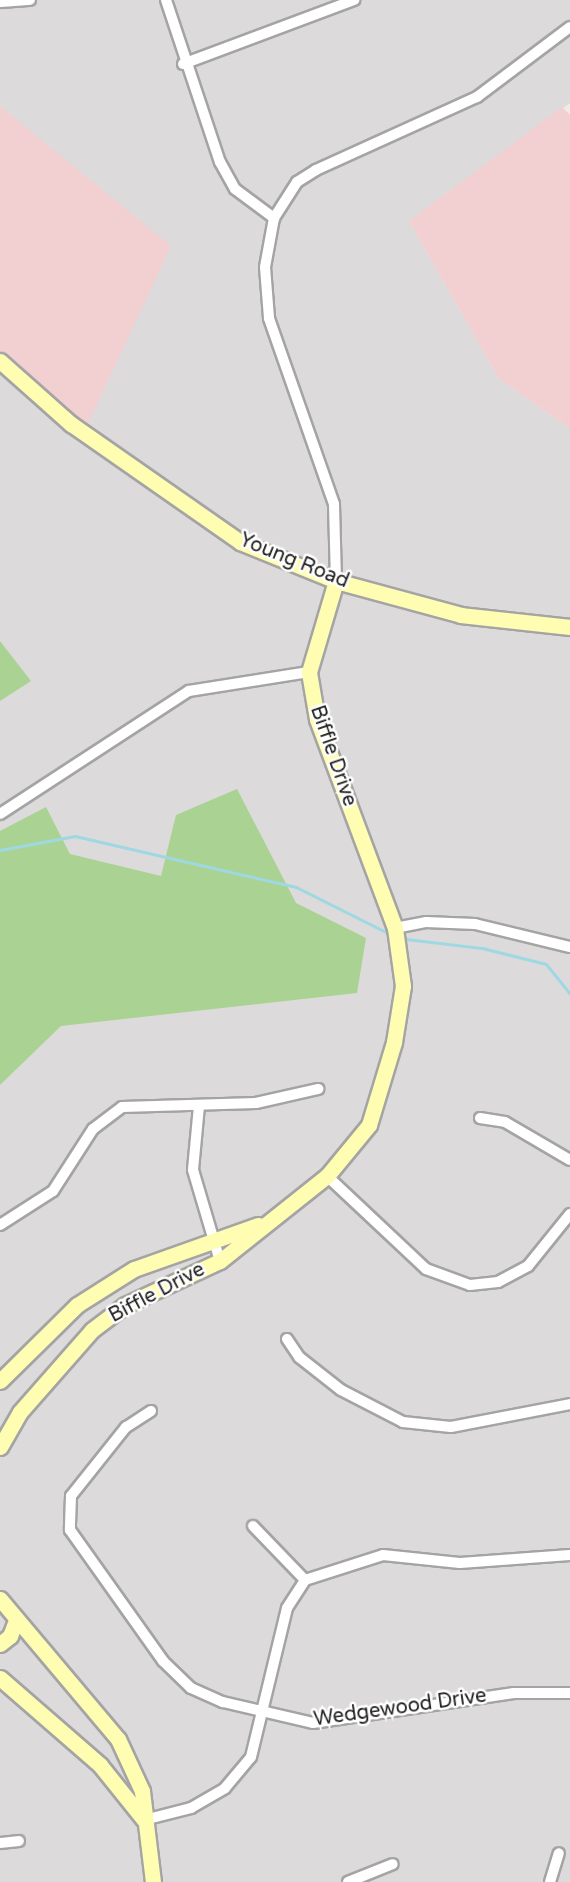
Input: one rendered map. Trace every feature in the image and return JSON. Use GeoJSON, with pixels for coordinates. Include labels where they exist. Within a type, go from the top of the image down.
{"type":"FeatureCollection","features":[{"type":"Feature","properties":{"kind":"street"},"geometry":{"type":"LineString","coordinates":[[0,2],[30,0]]}},
{"type":"Feature","properties":{"kind":"street"},"geometry":{"type":"LineString","coordinates":[[166,0],[183,64],[235,189],[274,218]]}},
{"type":"Feature","properties":{"kind":"street"},"geometry":{"type":"LineString","coordinates":[[183,64],[352,0]]}},
{"type":"Feature","properties":{"kind":"street"},"geometry":{"type":"LineString","coordinates":[[336,581],[334,504],[269,318],[265,267],[274,218],[297,182],[316,170],[477,97],[570,27]]}},
{"type":"Feature","properties":{"kind":"street","name":"Young Road"},"geometry":{"type":"LineString","coordinates":[[0,361],[71,424],[240,542],[336,581],[461,615],[570,627]]}},
{"type":"Feature","properties":{"kind":"street","name":"Biffle Drive"},"geometry":{"type":"LineString","coordinates":[[0,1447],[20,1412],[92,1330],[125,1305],[220,1261],[285,1212],[327,1176],[369,1125],[394,1042],[403,986],[395,928],[317,719],[309,672],[336,581]]}},
{"type":"Feature","properties":{"kind":"street"},"geometry":{"type":"LineString","coordinates":[[0,814],[189,691],[309,672]]}},
{"type":"Feature","properties":{"kind":"street"},"geometry":{"type":"LineString","coordinates":[[395,928],[426,922],[475,924],[570,946]]}},
{"type":"Feature","properties":{"kind":"street"},"geometry":{"type":"LineString","coordinates":[[0,1225],[53,1191],[93,1129],[122,1107],[151,1102],[199,1106],[256,1103],[318,1089]]}},
{"type":"Feature","properties":{"kind":"street"},"geometry":{"type":"LineString","coordinates":[[199,1106],[192,1170],[220,1261]]}},
{"type":"Feature","properties":{"kind":"street"},"geometry":{"type":"LineString","coordinates":[[480,1118],[505,1122],[570,1160]]}},
{"type":"Feature","properties":{"kind":"street"},"geometry":{"type":"LineString","coordinates":[[327,1176],[426,1269],[470,1285],[498,1282],[528,1266],[570,1214]]}},
{"type":"Feature","properties":{"kind":"street","name":"Biffle Drive"},"geometry":{"type":"LineString","coordinates":[[0,1381],[77,1305],[134,1269],[214,1245],[285,1212]]}},
{"type":"Feature","properties":{"kind":"street"},"geometry":{"type":"LineString","coordinates":[[287,1339],[310,1367],[340,1390],[403,1422],[451,1427],[570,1404]]}},
{"type":"Feature","properties":{"kind":"street","name":"Wedgewood Drive"},"geometry":{"type":"LineString","coordinates":[[151,1411],[126,1427],[71,1496],[70,1530],[163,1661],[192,1688],[265,1713],[313,1723],[514,1693],[570,1693]]}},
{"type":"Feature","properties":{"kind":"street"},"geometry":{"type":"LineString","coordinates":[[253,1526],[304,1580]]}},
{"type":"Feature","properties":{"kind":"street"},"geometry":{"type":"LineString","coordinates":[[144,1820],[191,1808],[225,1788],[251,1757],[265,1713],[287,1608],[304,1580],[383,1555],[460,1563],[570,1555]]}},
{"type":"Feature","properties":{"kind":"street"},"geometry":{"type":"LineString","coordinates":[[0,1599],[118,1739],[142,1791],[153,1882]]}},
{"type":"Feature","properties":{"kind":"street"},"geometry":{"type":"LineString","coordinates":[[0,1644],[10,1636],[16,1620]]}},
{"type":"Feature","properties":{"kind":"street"},"geometry":{"type":"LineString","coordinates":[[0,1678],[100,1765],[144,1820]]}},
{"type":"Feature","properties":{"kind":"street"},"geometry":{"type":"LineString","coordinates":[[0,1843],[19,1841]]}},
{"type":"Feature","properties":{"kind":"street"},"geometry":{"type":"LineString","coordinates":[[550,1882],[559,1853]]}},
{"type":"Feature","properties":{"kind":"street"},"geometry":{"type":"LineString","coordinates":[[348,1882],[393,1864]]}},
{"type":"Feature","properties":{"kind":"shaded area"},"geometry":{"type":"Polygon","coordinates":[[[0,0],[570,0],[570,103],[409,221],[499,379],[570,428],[570,1882],[0,1882],[0,0]]]}},
{"type":"Feature","properties":{"kind":"shaded area"},"geometry":{"type":"Polygon","coordinates":[[[0,106],[171,246],[87,425],[0,359],[0,106]]]}},
{"type":"Feature","properties":{"kind":"shaded area"},"geometry":{"type":"Polygon","coordinates":[[[562,107],[570,115],[570,428],[499,379],[409,221],[562,107]]]}},
{"type":"Feature","properties":{"kind":"green space"},"geometry":{"type":"Polygon","coordinates":[[[0,641],[31,681],[0,701],[0,641]]]}},
{"type":"Feature","properties":{"kind":"green space"},"geometry":{"type":"Polygon","coordinates":[[[237,789],[296,903],[366,938],[357,993],[61,1026],[0,1085],[0,831],[46,807],[70,854],[161,876],[176,815],[237,789]]]}},
{"type":"Feature","properties":{"kind":"waterway"},"geometry":{"type":"LineString","coordinates":[[0,850],[75,836],[296,887],[386,932]]}},
{"type":"Feature","properties":{"kind":"waterway"},"geometry":{"type":"LineString","coordinates":[[406,939],[482,948],[546,964],[570,994]]}}]}
